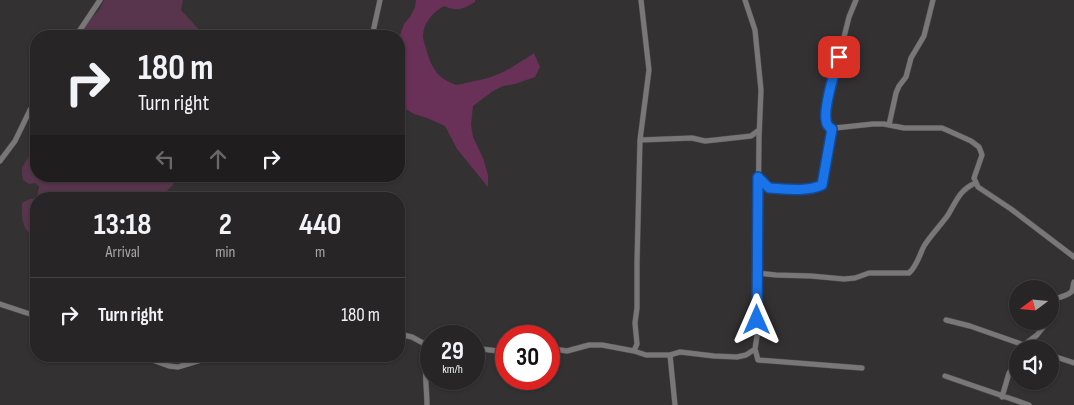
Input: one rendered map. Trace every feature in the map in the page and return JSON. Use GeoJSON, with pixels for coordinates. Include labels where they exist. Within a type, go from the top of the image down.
{"type":"FeatureCollection","features":[{"type":"Feature","properties":{"kind":"street"},"geometry":{"type":"LineString","coordinates":[[80,30],[100,0]]}},
{"type":"Feature","properties":{"kind":"street"},"geometry":{"type":"LineString","coordinates":[[373,30],[380,0]]}},
{"type":"Feature","properties":{"kind":"street"},"geometry":{"type":"LineString","coordinates":[[634,351],[637,344],[635,323],[638,308],[637,263],[640,140],[649,70],[641,0]]}},
{"type":"Feature","properties":{"kind":"street"},"geometry":{"type":"LineString","coordinates":[[745,0],[755,30],[761,90],[758,177],[757,336],[755,349],[758,360],[862,368]]}},
{"type":"Feature","properties":{"kind":"street"},"geometry":{"type":"LineString","coordinates":[[856,0],[849,17],[828,101],[825,116],[828,127],[832,129],[872,124],[904,128],[942,128],[972,141],[979,147],[982,155],[974,178],[978,187],[1011,209],[1074,258]]}},
{"type":"Feature","properties":{"kind":"street"},"geometry":{"type":"LineString","coordinates":[[888,125],[896,93],[906,77],[911,58],[924,36],[933,0]]}},
{"type":"Feature","properties":{"kind":"street"},"geometry":{"type":"LineString","coordinates":[[0,160],[15,141],[30,110]]}},
{"type":"Feature","properties":{"kind":"street"},"geometry":{"type":"LineString","coordinates":[[758,177],[769,188],[816,188],[822,185],[832,129]]}},
{"type":"Feature","properties":{"kind":"street"},"geometry":{"type":"LineString","coordinates":[[640,140],[692,138],[706,141],[733,139],[754,135],[759,130]]}},
{"type":"Feature","properties":{"kind":"street"},"geometry":{"type":"LineString","coordinates":[[758,273],[851,279],[874,273],[909,273],[916,264],[928,240],[948,214],[960,193],[975,183]]}},
{"type":"Feature","properties":{"kind":"street"},"geometry":{"type":"LineString","coordinates":[[1059,298],[1067,295],[1072,290],[1074,282]]}},
{"type":"Feature","properties":{"kind":"street"},"geometry":{"type":"LineString","coordinates":[[0,304],[30,314]]}},
{"type":"Feature","properties":{"kind":"street"},"geometry":{"type":"LineString","coordinates":[[946,320],[970,326],[1009,341]]}},
{"type":"Feature","properties":{"kind":"street"},"geometry":{"type":"LineString","coordinates":[[1032,340],[1041,330]]}},
{"type":"Feature","properties":{"kind":"street"},"geometry":{"type":"LineString","coordinates":[[405,335],[420,341]]}},
{"type":"Feature","properties":{"kind":"street"},"geometry":{"type":"LineString","coordinates":[[560,350],[567,351],[589,345],[634,351],[646,355],[670,355],[680,352],[737,357],[746,355],[755,349]]}},
{"type":"Feature","properties":{"kind":"street"},"geometry":{"type":"LineString","coordinates":[[670,355],[675,405]]}},
{"type":"Feature","properties":{"kind":"street"},"geometry":{"type":"LineString","coordinates":[[1059,359],[1074,363]]}},
{"type":"Feature","properties":{"kind":"street"},"geometry":{"type":"LineString","coordinates":[[158,362],[178,367],[195,362]]}},
{"type":"Feature","properties":{"kind":"street"},"geometry":{"type":"LineString","coordinates":[[1002,396],[1009,373]]}},
{"type":"Feature","properties":{"kind":"street"},"geometry":{"type":"LineString","coordinates":[[944,376],[1029,405]]}},
{"type":"Feature","properties":{"kind":"street"},"geometry":{"type":"LineString","coordinates":[[427,390],[427,405]]}},
{"type":"Feature","properties":{"kind":"shaded area"},"geometry":{"type":"Polygon","coordinates":[[[104,0],[183,0],[181,10],[199,30],[82,30],[99,10],[104,0]]]}},
{"type":"Feature","properties":{"kind":"shaded area"},"geometry":{"type":"Polygon","coordinates":[[[416,0],[475,0],[475,2],[460,9],[444,6],[436,11],[427,22],[423,31],[423,38],[431,63],[435,71],[443,79],[456,85],[491,77],[534,53],[540,67],[535,77],[503,86],[473,106],[471,125],[473,137],[483,158],[488,175],[488,187],[457,149],[445,126],[405,108],[405,30],[402,30],[415,7],[416,0]]]}},
{"type":"Feature","properties":{"kind":"shaded area"},"geometry":{"type":"Polygon","coordinates":[[[30,154],[30,182],[175,182],[165,192],[38,192],[39,186],[35,183],[29,184],[23,180],[22,168],[30,154]]]}},
{"type":"Feature","properties":{"kind":"shaded area"},"geometry":{"type":"Polygon","coordinates":[[[30,199],[30,234],[23,221],[22,203],[30,199]]]}},
{"type":"Feature","properties":{"kind":"route"},"geometry":{"type":"LineString","coordinates":[[757,320],[758,177],[769,188],[816,188],[822,185],[832,129],[828,127],[825,116],[839,57]]}}]}
